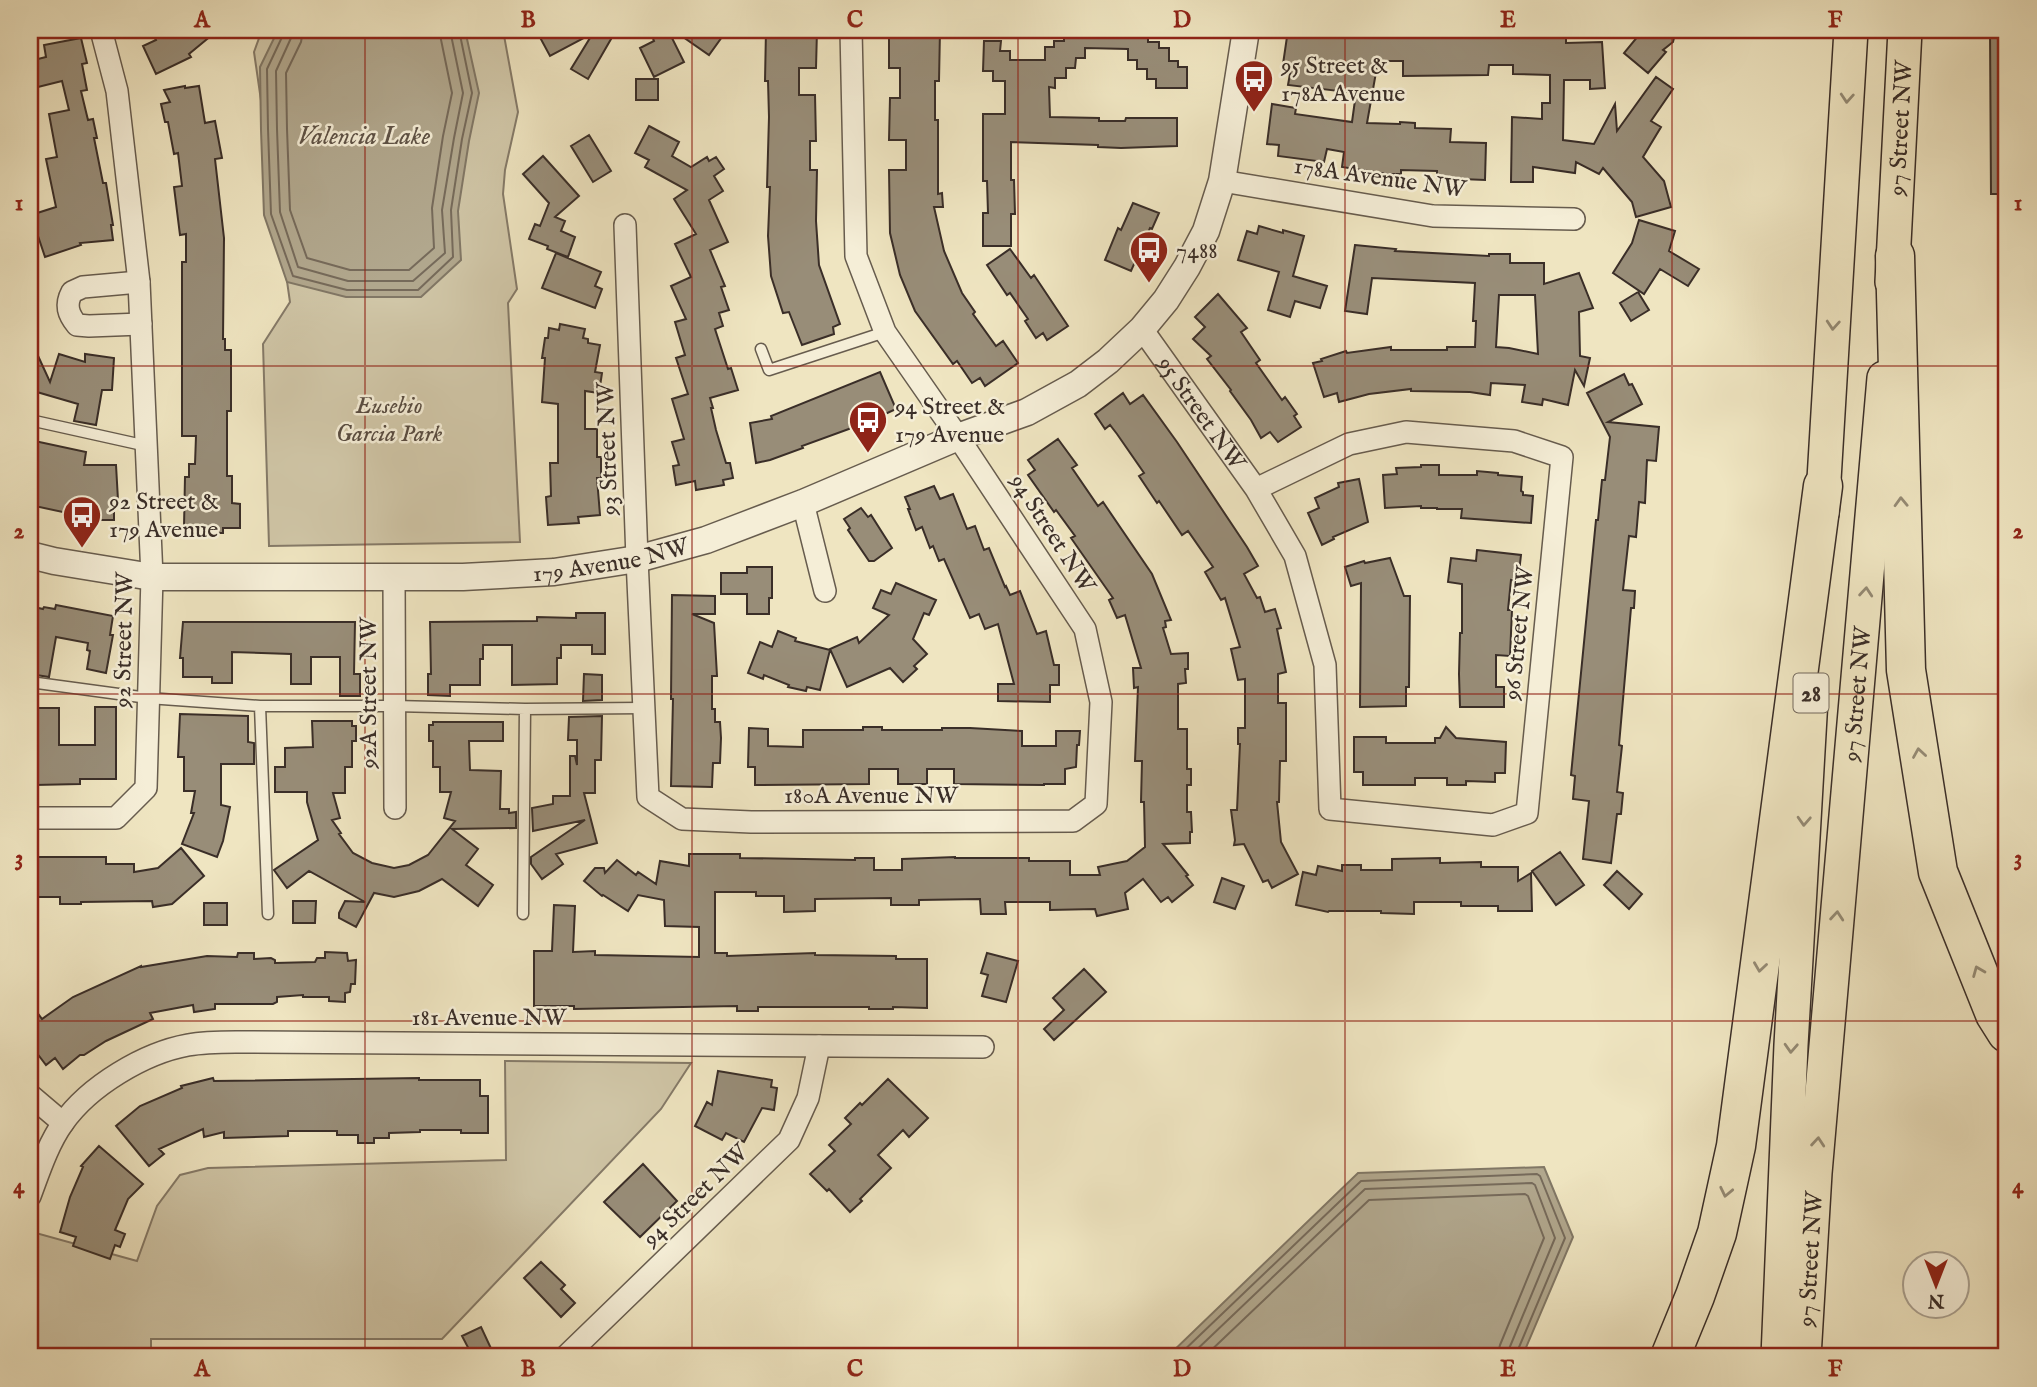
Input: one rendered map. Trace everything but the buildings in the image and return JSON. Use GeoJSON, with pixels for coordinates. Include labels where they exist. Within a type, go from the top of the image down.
{"type":"FeatureCollection","features":[{"type":"Feature","properties":{"kind":"highway"},"geometry":{"type":"LineString","coordinates":[[1895,257],[1906,670],[1938,872],[1995,1014],[2007,1033]]}},
{"type":"Feature","properties":{"kind":"highway"},"geometry":{"type":"LineString","coordinates":[[1670,1357],[1717,1233],[1736,1146],[1823,486]]}},
{"type":"Feature","properties":{"kind":"main road","name":"97 Street NW"},"geometry":{"type":"LineString","coordinates":[[1778,1357],[1792,1031],[1851,30]]}},
{"type":"Feature","properties":{"kind":"main road","name":"97 Street NW"},"geometry":{"type":"LineString","coordinates":[[1804,1357],[1815,1173],[1895,257],[1905,30]]}},
{"type":"Feature","properties":{"kind":"street","name":"92 Street NW"},"geometry":{"type":"LineString","coordinates":[[30,818],[116,817],[146,788],[152,577],[139,282],[117,91],[102,30]]}},
{"type":"Feature","properties":{"kind":"street","name":"94 Street NW"},"geometry":{"type":"LineString","coordinates":[[851,30],[856,256],[886,332],[1085,629],[1101,702],[1096,804]]}},
{"type":"Feature","properties":{"kind":"street"},"geometry":{"type":"LineString","coordinates":[[1142,328],[1166,300],[1206,231],[1222,181],[1246,30]]}},
{"type":"Feature","properties":{"kind":"street","name":"178A Avenue NW"},"geometry":{"type":"LineString","coordinates":[[1222,181],[1433,216],[1574,219]]}},
{"type":"Feature","properties":{"kind":"street","name":"93 Street NW"},"geometry":{"type":"LineString","coordinates":[[625,225],[648,796]]}},
{"type":"Feature","properties":{"kind":"street"},"geometry":{"type":"LineString","coordinates":[[139,282],[83,287],[72,292],[68,306],[69,316],[77,325],[89,327],[141,324]]}},
{"type":"Feature","properties":{"kind":"street","name":"179 Avenue NW"},"geometry":{"type":"LineString","coordinates":[[30,555],[152,577],[463,577],[554,572],[637,559],[706,540],[803,503],[958,437],[1027,412],[1077,384],[1108,361],[1142,328]]}},
{"type":"Feature","properties":{"kind":"street","name":"95 Street NW"},"geometry":{"type":"LineString","coordinates":[[1142,328],[1256,489],[1295,556],[1325,665],[1330,809]]}},
{"type":"Feature","properties":{"kind":"street","name":"96 Street NW"},"geometry":{"type":"LineString","coordinates":[[1256,489],[1349,444],[1406,432],[1514,441],[1562,457],[1527,813],[1493,825],[1330,809]]}},
{"type":"Feature","properties":{"kind":"street"},"geometry":{"type":"LineString","coordinates":[[803,503],[825,591]]}},
{"type":"Feature","properties":{"kind":"street","name":"92A Street NW"},"geometry":{"type":"LineString","coordinates":[[394,578],[395,808]]}},
{"type":"Feature","properties":{"kind":"street","name":"180A Avenue NW"},"geometry":{"type":"LineString","coordinates":[[648,796],[682,819],[751,822],[1073,821],[1096,804]]}},
{"type":"Feature","properties":{"kind":"street","name":"181 Avenue NW"},"geometry":{"type":"LineString","coordinates":[[63,1123],[99,1087],[126,1068],[155,1054],[188,1045],[221,1042],[983,1047]]}},
{"type":"Feature","properties":{"kind":"street","name":"94 Street NW"},"geometry":{"type":"LineString","coordinates":[[565,1357],[789,1140],[808,1098],[819,1046]]}},
{"type":"Feature","properties":{"kind":"street"},"geometry":{"type":"LineString","coordinates":[[30,1095],[63,1123],[30,1196]]}},
{"type":"Feature","properties":{"kind":"lane"},"geometry":{"type":"LineString","coordinates":[[761,349],[769,370],[886,332]]}},
{"type":"Feature","properties":{"kind":"lane"},"geometry":{"type":"LineString","coordinates":[[30,420],[146,446]]}},
{"type":"Feature","properties":{"kind":"lane"},"geometry":{"type":"LineString","coordinates":[[30,682],[148,698],[260,706],[643,708]]}},
{"type":"Feature","properties":{"kind":"lane"},"geometry":{"type":"LineString","coordinates":[[260,706],[268,914]]}},
{"type":"Feature","properties":{"kind":"lane"},"geometry":{"type":"LineString","coordinates":[[523,914],[525,709]]}},
{"type":"Feature","properties":{"kind":"green space","name":"Eusebio Garcia Park"},"geometry":{"type":"Polygon","coordinates":[[[262,30],[503,30],[518,112],[505,170],[503,194],[517,289],[508,303],[520,542],[269,546],[263,344],[290,302],[254,52],[262,30]]]}},
{"type":"Feature","properties":{"kind":"green space"},"geometry":{"type":"Polygon","coordinates":[[[505,1061],[691,1063],[661,1109],[442,1339],[151,1339],[151,1357],[30,1357],[30,1268],[34,1263],[36,1233],[137,1261],[157,1206],[180,1175],[208,1168],[506,1160],[505,1061]]]}},
{"type":"Feature","properties":{"kind":"water","name":"Valencia Lake"},"geometry":{"type":"Polygon","coordinates":[[[278,30],[465,30],[479,93],[458,211],[461,260],[421,297],[346,297],[287,282],[264,215],[260,67],[278,30]]]}},
{"type":"Feature","properties":{"kind":"water"},"geometry":{"type":"Polygon","coordinates":[[[1544,1167],[1573,1237],[1522,1357],[1167,1357],[1358,1173],[1544,1167]]]}},
{"type":"Feature","properties":{"kind":"place","name":"95 Street & 178A Avenue"},"geometry":{"type":"Point","coordinates":[1254,113]}},
{"type":"Feature","properties":{"kind":"place","name":"7488"},"geometry":{"type":"Point","coordinates":[1149,284]}},
{"type":"Feature","properties":{"kind":"place","name":"94 Street & 179 Avenue"},"geometry":{"type":"Point","coordinates":[868,454]}},
{"type":"Feature","properties":{"kind":"place","name":"92 Street & 179 Avenue"},"geometry":{"type":"Point","coordinates":[82,549]}}]}
